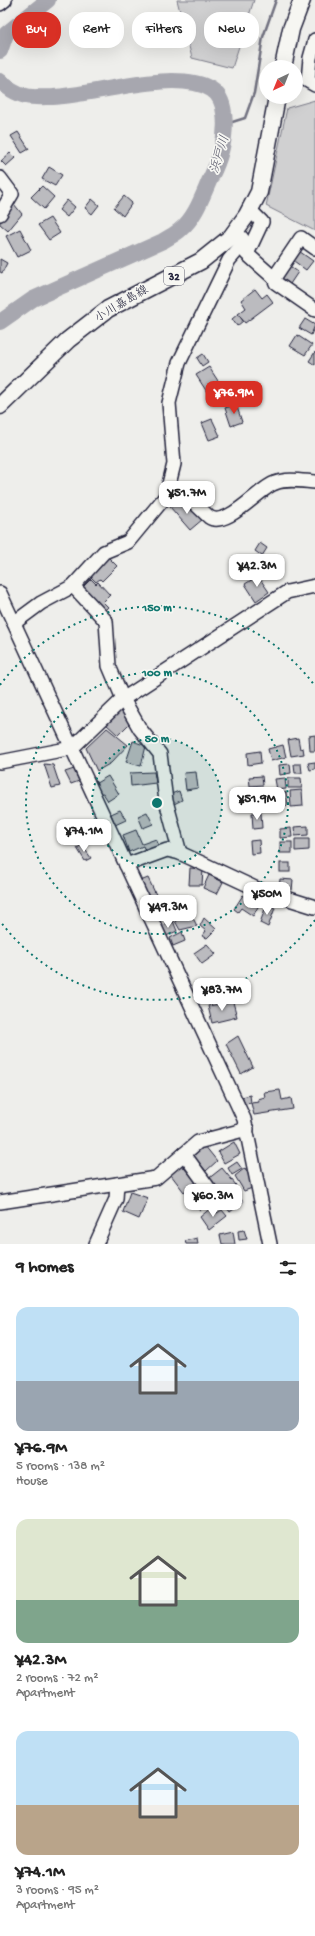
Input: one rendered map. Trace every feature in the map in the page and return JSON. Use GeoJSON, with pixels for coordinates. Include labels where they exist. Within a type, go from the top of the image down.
{"type":"FeatureCollection","features":[{"type":"Feature","properties":{"kind":"main road"},"geometry":{"type":"LineString","coordinates":[[284,60],[291,29],[302,0]]}},
{"type":"Feature","properties":{"kind":"main road","name":"小川嘉島線"},"geometry":{"type":"LineString","coordinates":[[0,406],[68,340],[108,308],[201,261],[231,237],[238,235],[252,213],[259,192],[266,164],[276,104]]}},
{"type":"Feature","properties":{"kind":"street"},"geometry":{"type":"LineString","coordinates":[[0,4],[5,0]]}},
{"type":"Feature","properties":{"kind":"street"},"geometry":{"type":"LineString","coordinates":[[310,86],[315,40]]}},
{"type":"Feature","properties":{"kind":"street"},"geometry":{"type":"LineString","coordinates":[[0,178],[12,194],[0,214]]}},
{"type":"Feature","properties":{"kind":"street"},"geometry":{"type":"LineString","coordinates":[[252,213],[262,222],[247,254],[274,278],[276,283],[315,310]]}},
{"type":"Feature","properties":{"kind":"street"},"geometry":{"type":"LineString","coordinates":[[14,623],[41,604],[73,586],[104,552],[128,542],[166,496],[174,464],[169,403],[179,362],[230,260],[240,246],[238,235]]}},
{"type":"Feature","properties":{"kind":"street"},"geometry":{"type":"LineString","coordinates":[[274,278],[301,238],[315,248]]}},
{"type":"Feature","properties":{"kind":"street"},"geometry":{"type":"LineString","coordinates":[[166,496],[188,498],[209,517],[219,519],[236,512],[274,483],[295,480],[315,482]]}},
{"type":"Feature","properties":{"kind":"street"},"geometry":{"type":"LineString","coordinates":[[73,586],[106,621],[109,666],[123,699],[140,730],[160,754],[166,801],[180,853]]}},
{"type":"Feature","properties":{"kind":"street"},"geometry":{"type":"LineString","coordinates":[[0,762],[72,748],[123,699],[287,592],[315,586]]}},
{"type":"Feature","properties":{"kind":"street"},"geometry":{"type":"LineString","coordinates":[[0,593],[244,1119],[270,1244]]}},
{"type":"Feature","properties":{"kind":"street"},"geometry":{"type":"LineString","coordinates":[[126,865],[167,850],[180,853],[257,889],[315,907]]}},
{"type":"Feature","properties":{"kind":"street"},"geometry":{"type":"LineString","coordinates":[[0,1202],[156,1178],[198,1142],[247,1129]]}},
{"type":"Feature","properties":{"kind":"street"},"geometry":{"type":"LineString","coordinates":[[184,1154],[218,1201]]}},
{"type":"Feature","properties":{"kind":"street"},"geometry":{"type":"LineString","coordinates":[[96,1244],[116,1198],[117,1184]]}},
{"type":"Feature","properties":{"kind":"shaded area"},"geometry":{"type":"Polygon","coordinates":[[[177,0],[254,0],[250,12],[204,12],[204,48],[238,48],[232,68],[192,58],[189,48],[196,48],[196,12],[180,12],[177,0]]]}},
{"type":"Feature","properties":{"kind":"shaded area"},"geometry":{"type":"Polygon","coordinates":[[[315,100],[315,231],[266,206],[287,108],[315,100]]]}},
{"type":"Feature","properties":{"kind":"building"},"geometry":{"type":"Polygon","coordinates":[[[18,132],[29,149],[22,153],[11,136],[18,132]]]}},
{"type":"Feature","properties":{"kind":"building"},"geometry":{"type":"Polygon","coordinates":[[[10,153],[15,158],[6,166],[1,161],[10,153]]]}},
{"type":"Feature","properties":{"kind":"building"},"geometry":{"type":"Polygon","coordinates":[[[49,167],[62,175],[55,186],[42,179],[49,167]]]}},
{"type":"Feature","properties":{"kind":"building"},"geometry":{"type":"Polygon","coordinates":[[[42,186],[54,197],[44,209],[31,197],[42,186]]]}},
{"type":"Feature","properties":{"kind":"building"},"geometry":{"type":"Polygon","coordinates":[[[124,196],[132,203],[123,216],[114,208],[124,196]]]}},
{"type":"Feature","properties":{"kind":"building"},"geometry":{"type":"Polygon","coordinates":[[[92,199],[99,205],[92,214],[85,208],[92,199]]]}},
{"type":"Feature","properties":{"kind":"building"},"geometry":{"type":"Polygon","coordinates":[[[67,200],[75,207],[67,217],[59,210],[67,200]]]}},
{"type":"Feature","properties":{"kind":"building"},"geometry":{"type":"Polygon","coordinates":[[[14,204],[22,214],[8,231],[0,224],[0,219],[14,204]]]}},
{"type":"Feature","properties":{"kind":"building"},"geometry":{"type":"Polygon","coordinates":[[[50,218],[60,233],[49,240],[38,225],[50,218]]]}},
{"type":"Feature","properties":{"kind":"building"},"geometry":{"type":"Polygon","coordinates":[[[20,229],[31,250],[17,257],[6,236],[20,229]]]}},
{"type":"Feature","properties":{"kind":"building"},"geometry":{"type":"Polygon","coordinates":[[[296,249],[313,261],[306,270],[290,258],[296,249]]]}},
{"type":"Feature","properties":{"kind":"building"},"geometry":{"type":"Polygon","coordinates":[[[0,259],[7,263],[2,273],[0,272],[0,259]]]}},
{"type":"Feature","properties":{"kind":"building"},"geometry":{"type":"Polygon","coordinates":[[[287,264],[298,272],[290,284],[279,276],[287,264]]]}},
{"type":"Feature","properties":{"kind":"building"},"geometry":{"type":"Polygon","coordinates":[[[255,289],[262,298],[267,294],[273,302],[245,323],[238,314],[246,308],[241,300],[255,289]]]}},
{"type":"Feature","properties":{"kind":"building"},"geometry":{"type":"Polygon","coordinates":[[[238,314],[243,321],[237,326],[232,319],[238,314]]]}},
{"type":"Feature","properties":{"kind":"building"},"geometry":{"type":"Polygon","coordinates":[[[305,319],[315,325],[311,335],[299,328],[305,319]]]}},
{"type":"Feature","properties":{"kind":"building"},"geometry":{"type":"Polygon","coordinates":[[[297,335],[312,345],[305,355],[290,346],[297,335]]]}},
{"type":"Feature","properties":{"kind":"building"},"geometry":{"type":"Polygon","coordinates":[[[315,352],[315,365],[309,361],[315,352]]]}},
{"type":"Feature","properties":{"kind":"building"},"geometry":{"type":"Polygon","coordinates":[[[203,354],[208,362],[202,366],[197,358],[203,354]]]}},
{"type":"Feature","properties":{"kind":"building"},"geometry":{"type":"Polygon","coordinates":[[[209,367],[220,384],[207,392],[196,375],[209,367]]]}},
{"type":"Feature","properties":{"kind":"building"},"geometry":{"type":"Polygon","coordinates":[[[236,404],[242,422],[231,426],[225,408],[236,404]]]}},
{"type":"Feature","properties":{"kind":"building"},"geometry":{"type":"Polygon","coordinates":[[[212,419],[220,436],[209,440],[202,423],[212,419]]]}},
{"type":"Feature","properties":{"kind":"building"},"geometry":{"type":"Polygon","coordinates":[[[177,501],[182,507],[188,502],[203,519],[190,530],[170,507],[177,501]]]}},
{"type":"Feature","properties":{"kind":"building"},"geometry":{"type":"Polygon","coordinates":[[[260,543],[267,548],[262,556],[255,551],[260,543]]]}},
{"type":"Feature","properties":{"kind":"building"},"geometry":{"type":"Polygon","coordinates":[[[108,557],[117,566],[102,581],[100,579],[96,582],[89,575],[108,557]]]}},
{"type":"Feature","properties":{"kind":"building"},"geometry":{"type":"Polygon","coordinates":[[[258,576],[269,592],[256,601],[245,584],[258,576]]]}},
{"type":"Feature","properties":{"kind":"building"},"geometry":{"type":"Polygon","coordinates":[[[91,579],[96,584],[98,582],[110,595],[103,602],[108,607],[103,612],[91,599],[93,597],[83,587],[91,579]]]}},
{"type":"Feature","properties":{"kind":"building"},"geometry":{"type":"Polygon","coordinates":[[[120,710],[131,722],[118,735],[106,724],[120,710]]]}},
{"type":"Feature","properties":{"kind":"building"},"geometry":{"type":"Polygon","coordinates":[[[107,728],[128,745],[111,763],[97,771],[86,748],[107,728]]]}},
{"type":"Feature","properties":{"kind":"building"},"geometry":{"type":"Polygon","coordinates":[[[315,735],[315,751],[310,751],[309,736],[315,735]]]}},
{"type":"Feature","properties":{"kind":"building"},"geometry":{"type":"Polygon","coordinates":[[[298,738],[300,749],[303,748],[304,754],[291,756],[288,740],[298,738]]]}},
{"type":"Feature","properties":{"kind":"building"},"geometry":{"type":"Polygon","coordinates":[[[133,741],[146,746],[141,766],[126,762],[133,741]]]}},
{"type":"Feature","properties":{"kind":"building"},"geometry":{"type":"Polygon","coordinates":[[[283,745],[286,757],[271,761],[268,749],[283,745]]]}},
{"type":"Feature","properties":{"kind":"building"},"geometry":{"type":"Polygon","coordinates":[[[260,751],[261,763],[248,765],[247,753],[260,751]]]}},
{"type":"Feature","properties":{"kind":"building"},"geometry":{"type":"Polygon","coordinates":[[[315,762],[315,769],[310,770],[308,763],[315,762]]]}},
{"type":"Feature","properties":{"kind":"building"},"geometry":{"type":"Polygon","coordinates":[[[44,764],[53,765],[60,786],[52,788],[44,764]]]}},
{"type":"Feature","properties":{"kind":"building"},"geometry":{"type":"Polygon","coordinates":[[[290,764],[291,773],[280,775],[279,765],[290,764]]]}},
{"type":"Feature","properties":{"kind":"building"},"geometry":{"type":"Polygon","coordinates":[[[294,764],[301,764],[302,773],[295,773],[294,764]]]}},
{"type":"Feature","properties":{"kind":"building"},"geometry":{"type":"Polygon","coordinates":[[[74,769],[79,781],[71,784],[65,772],[74,769]]]}},
{"type":"Feature","properties":{"kind":"building"},"geometry":{"type":"Polygon","coordinates":[[[154,772],[156,783],[131,786],[130,773],[154,772]]]}},
{"type":"Feature","properties":{"kind":"building"},"geometry":{"type":"Polygon","coordinates":[[[196,772],[198,788],[186,790],[184,773],[196,772]]]}},
{"type":"Feature","properties":{"kind":"building"},"geometry":{"type":"Polygon","coordinates":[[[108,776],[119,794],[108,801],[103,793],[98,794],[93,785],[108,776]]]}},
{"type":"Feature","properties":{"kind":"building"},"geometry":{"type":"Polygon","coordinates":[[[262,776],[263,785],[250,786],[249,777],[262,776]]]}},
{"type":"Feature","properties":{"kind":"building"},"geometry":{"type":"Polygon","coordinates":[[[285,778],[286,789],[277,790],[275,779],[285,778]]]}},
{"type":"Feature","properties":{"kind":"building"},"geometry":{"type":"Polygon","coordinates":[[[288,778],[301,778],[302,788],[288,788],[288,778]]]}},
{"type":"Feature","properties":{"kind":"building"},"geometry":{"type":"Polygon","coordinates":[[[302,790],[303,806],[291,807],[290,791],[302,790]]]}},
{"type":"Feature","properties":{"kind":"building"},"geometry":{"type":"Polygon","coordinates":[[[179,791],[182,800],[174,804],[171,794],[179,791]]]}},
{"type":"Feature","properties":{"kind":"building"},"geometry":{"type":"Polygon","coordinates":[[[286,792],[288,805],[275,808],[273,795],[286,792]]]}},
{"type":"Feature","properties":{"kind":"building"},"geometry":{"type":"Polygon","coordinates":[[[262,798],[263,807],[251,808],[251,799],[262,798]]]}},
{"type":"Feature","properties":{"kind":"building"},"geometry":{"type":"Polygon","coordinates":[[[120,810],[126,820],[115,825],[111,814],[120,810]]]}},
{"type":"Feature","properties":{"kind":"building"},"geometry":{"type":"Polygon","coordinates":[[[147,812],[153,824],[143,828],[138,816],[147,812]]]}},
{"type":"Feature","properties":{"kind":"building"},"geometry":{"type":"Polygon","coordinates":[[[252,813],[261,813],[262,828],[253,829],[252,813]]]}},
{"type":"Feature","properties":{"kind":"building"},"geometry":{"type":"Polygon","coordinates":[[[308,826],[308,835],[295,836],[294,827],[308,826]]]}},
{"type":"Feature","properties":{"kind":"building"},"geometry":{"type":"Polygon","coordinates":[[[291,828],[292,837],[280,838],[280,829],[291,828]]]}},
{"type":"Feature","properties":{"kind":"building"},"geometry":{"type":"Polygon","coordinates":[[[136,830],[142,844],[156,839],[160,848],[146,853],[143,846],[129,852],[123,835],[136,830]]]}},
{"type":"Feature","properties":{"kind":"building"},"geometry":{"type":"Polygon","coordinates":[[[295,839],[309,839],[309,850],[295,851],[295,839]]]}},
{"type":"Feature","properties":{"kind":"building"},"geometry":{"type":"Polygon","coordinates":[[[259,840],[260,853],[251,854],[250,841],[259,840]]]}},
{"type":"Feature","properties":{"kind":"building"},"geometry":{"type":"Polygon","coordinates":[[[280,842],[292,842],[292,853],[280,853],[280,842]]]}},
{"type":"Feature","properties":{"kind":"building"},"geometry":{"type":"Polygon","coordinates":[[[82,845],[91,858],[85,861],[77,848],[82,845]]]}},
{"type":"Feature","properties":{"kind":"building"},"geometry":{"type":"Polygon","coordinates":[[[280,863],[290,863],[290,872],[280,872],[280,863]]]}},
{"type":"Feature","properties":{"kind":"building"},"geometry":{"type":"Polygon","coordinates":[[[190,868],[203,869],[202,885],[189,885],[190,868]]]}},
{"type":"Feature","properties":{"kind":"building"},"geometry":{"type":"Polygon","coordinates":[[[209,875],[223,882],[217,894],[203,888],[209,875]]]}},
{"type":"Feature","properties":{"kind":"building"},"geometry":{"type":"Polygon","coordinates":[[[148,878],[160,903],[151,908],[138,882],[148,878]]]}},
{"type":"Feature","properties":{"kind":"building"},"geometry":{"type":"Polygon","coordinates":[[[280,879],[293,880],[292,890],[279,888],[280,879]]]}},
{"type":"Feature","properties":{"kind":"building"},"geometry":{"type":"Polygon","coordinates":[[[243,895],[259,905],[253,916],[241,908],[238,912],[234,909],[243,895]]]}},
{"type":"Feature","properties":{"kind":"building"},"geometry":{"type":"Polygon","coordinates":[[[266,906],[275,908],[268,927],[260,923],[266,906]]]}},
{"type":"Feature","properties":{"kind":"building"},"geometry":{"type":"Polygon","coordinates":[[[190,912],[197,926],[180,930],[175,921],[190,912]]]}},
{"type":"Feature","properties":{"kind":"building"},"geometry":{"type":"Polygon","coordinates":[[[204,918],[216,929],[207,938],[202,936],[206,931],[200,926],[204,918]]]}},
{"type":"Feature","properties":{"kind":"building"},"geometry":{"type":"Polygon","coordinates":[[[173,921],[177,931],[164,937],[160,926],[173,921]]]}},
{"type":"Feature","properties":{"kind":"building"},"geometry":{"type":"Polygon","coordinates":[[[182,932],[185,941],[173,946],[170,938],[182,932]]]}},
{"type":"Feature","properties":{"kind":"building"},"geometry":{"type":"Polygon","coordinates":[[[207,944],[216,954],[202,964],[194,953],[207,944]]]}},
{"type":"Feature","properties":{"kind":"building"},"geometry":{"type":"Polygon","coordinates":[[[233,1002],[237,1017],[212,1023],[208,1006],[233,1002]]]}},
{"type":"Feature","properties":{"kind":"building"},"geometry":{"type":"Polygon","coordinates":[[[238,1036],[253,1067],[241,1074],[226,1044],[238,1036]]]}},
{"type":"Feature","properties":{"kind":"building"},"geometry":{"type":"Polygon","coordinates":[[[280,1090],[282,1100],[291,1098],[293,1109],[254,1115],[251,1103],[259,1102],[258,1099],[265,1097],[264,1092],[280,1090]]]}},
{"type":"Feature","properties":{"kind":"building"},"geometry":{"type":"Polygon","coordinates":[[[250,1095],[251,1103],[245,1104],[242,1097],[250,1095]]]}},
{"type":"Feature","properties":{"kind":"building"},"geometry":{"type":"Polygon","coordinates":[[[234,1142],[240,1154],[224,1163],[218,1152],[234,1142]]]}},
{"type":"Feature","properties":{"kind":"building"},"geometry":{"type":"Polygon","coordinates":[[[205,1146],[217,1161],[206,1171],[193,1156],[205,1146]]]}},
{"type":"Feature","properties":{"kind":"building"},"geometry":{"type":"Polygon","coordinates":[[[179,1162],[196,1182],[184,1192],[168,1171],[179,1162]]]}},
{"type":"Feature","properties":{"kind":"building"},"geometry":{"type":"Polygon","coordinates":[[[237,1162],[242,1169],[232,1175],[228,1168],[237,1162]]]}},
{"type":"Feature","properties":{"kind":"building"},"geometry":{"type":"Polygon","coordinates":[[[222,1168],[236,1185],[221,1195],[208,1179],[222,1168]]]}},
{"type":"Feature","properties":{"kind":"building"},"geometry":{"type":"Polygon","coordinates":[[[245,1168],[255,1187],[244,1191],[235,1176],[245,1168]]]}},
{"type":"Feature","properties":{"kind":"building"},"geometry":{"type":"Polygon","coordinates":[[[200,1188],[210,1203],[199,1210],[188,1196],[200,1188]]]}},
{"type":"Feature","properties":{"kind":"building"},"geometry":{"type":"Polygon","coordinates":[[[234,1190],[243,1202],[230,1212],[221,1200],[234,1190]]]}},
{"type":"Feature","properties":{"kind":"building"},"geometry":{"type":"Polygon","coordinates":[[[130,1192],[148,1198],[139,1219],[123,1212],[130,1192]]]}},
{"type":"Feature","properties":{"kind":"building"},"geometry":{"type":"Polygon","coordinates":[[[212,1207],[217,1213],[222,1210],[227,1216],[209,1230],[200,1217],[212,1207]]]}},
{"type":"Feature","properties":{"kind":"building"},"geometry":{"type":"Polygon","coordinates":[[[244,1230],[247,1239],[239,1240],[238,1231],[244,1230]]]}},
{"type":"Feature","properties":{"kind":"building"},"geometry":{"type":"Polygon","coordinates":[[[233,1232],[235,1244],[222,1244],[220,1235],[233,1232]]]}},
{"type":"Feature","properties":{"kind":"building"},"geometry":{"type":"Polygon","coordinates":[[[197,1238],[198,1244],[186,1244],[185,1241],[197,1238]]]}},
{"type":"Feature","properties":{"kind":"waterway","name":"浜戸川"},"geometry":{"type":"LineString","coordinates":[[0,51],[6,34],[48,0]]}},
{"type":"Feature","properties":{"kind":"waterway"},"geometry":{"type":"LineString","coordinates":[[226,124],[245,118],[254,93],[263,37],[276,0]]}},
{"type":"Feature","properties":{"kind":"waterway","name":"浜戸川"},"geometry":{"type":"LineString","coordinates":[[0,81],[8,88],[29,97],[70,95],[134,84],[156,82],[177,81],[196,83],[211,89],[216,94],[223,106],[225,121],[224,138],[215,169],[195,212],[179,231],[163,241],[33,299],[0,322]]}}]}
